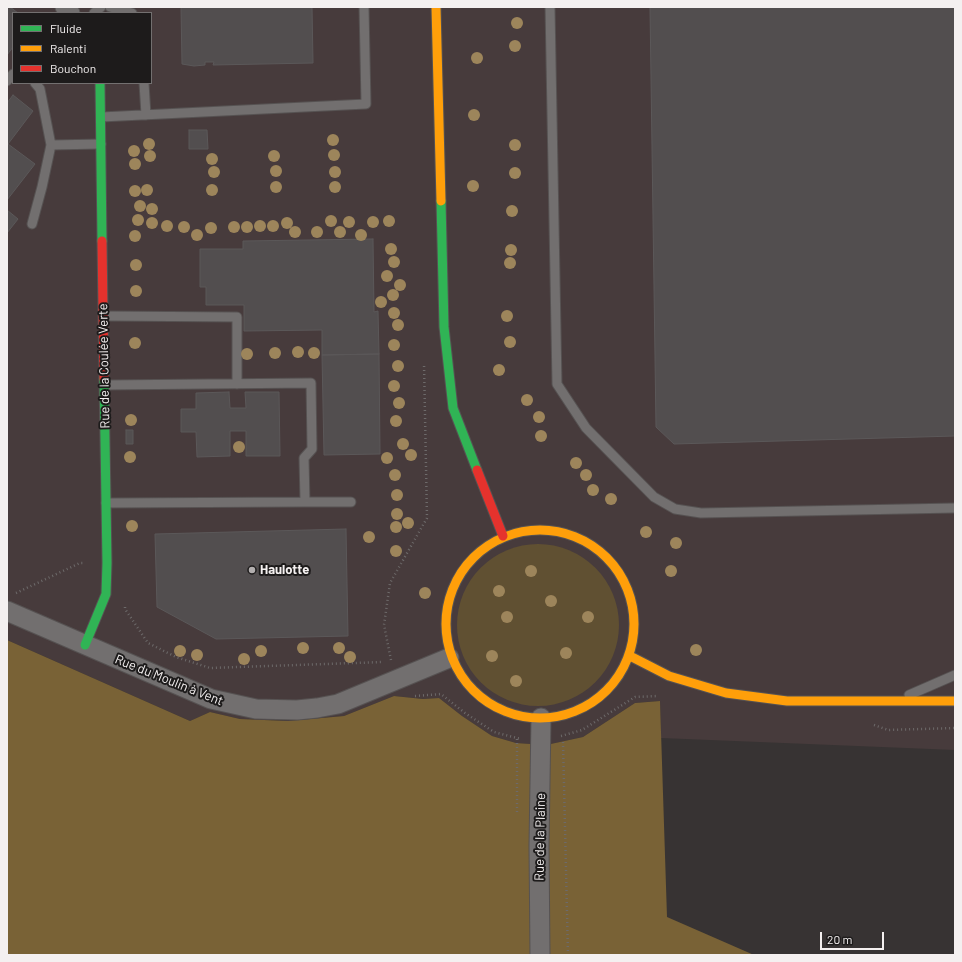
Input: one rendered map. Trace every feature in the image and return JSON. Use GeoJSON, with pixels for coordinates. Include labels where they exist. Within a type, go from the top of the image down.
{"type":"FeatureCollection","features":[{"type":"Feature","properties":{"kind":"street"},"geometry":{"type":"LineString","coordinates":[[436,7],[444,327],[452,408],[503,536]]}},
{"type":"Feature","properties":{"kind":"street","name":"Rue de la Coulée Verte"},"geometry":{"type":"LineString","coordinates":[[85,645],[106,594],[107,563],[100,84]]}},
{"type":"Feature","properties":{"kind":"street"},"geometry":{"type":"LineString","coordinates":[[533,529],[564,532],[593,545],[616,566],[630,594],[635,625],[630,656],[616,681],[596,701],[570,714],[541,718],[514,716],[489,704],[468,686],[449,658],[445,633],[448,603],[459,575],[478,552],[503,536],[533,529]]}},
{"type":"Feature","properties":{"kind":"street","name":"Rue du Moulin à Vent"},"geometry":{"type":"LineString","coordinates":[[7,611],[211,699],[256,709],[297,710],[338,704],[449,658]]}},
{"type":"Feature","properties":{"kind":"street"},"geometry":{"type":"LineString","coordinates":[[630,656],[669,676],[726,693],[787,701],[955,701]]}},
{"type":"Feature","properties":{"kind":"street","name":"Rue de la Plaine"},"geometry":{"type":"LineString","coordinates":[[540,955],[539,846],[541,718]]}},
{"type":"Feature","properties":{"kind":"lane"},"geometry":{"type":"LineString","coordinates":[[110,7],[128,12]]}},
{"type":"Feature","properties":{"kind":"lane"},"geometry":{"type":"LineString","coordinates":[[100,117],[366,104],[364,7]]}},
{"type":"Feature","properties":{"kind":"lane"},"geometry":{"type":"LineString","coordinates":[[550,7],[558,384],[586,428],[654,497],[675,509],[701,513],[955,508]]}},
{"type":"Feature","properties":{"kind":"lane"},"geometry":{"type":"LineString","coordinates":[[32,224],[51,145],[40,89],[36,84]]}},
{"type":"Feature","properties":{"kind":"lane"},"geometry":{"type":"LineString","coordinates":[[144,84],[146,115]]}},
{"type":"Feature","properties":{"kind":"lane"},"geometry":{"type":"LineString","coordinates":[[51,145],[101,144]]}},
{"type":"Feature","properties":{"kind":"lane"},"geometry":{"type":"LineString","coordinates":[[104,316],[237,317],[237,384]]}},
{"type":"Feature","properties":{"kind":"lane"},"geometry":{"type":"LineString","coordinates":[[104,385],[311,383],[312,449],[304,458],[305,502]]}},
{"type":"Feature","properties":{"kind":"lane"},"geometry":{"type":"LineString","coordinates":[[106,503],[350,502]]}},
{"type":"Feature","properties":{"kind":"lane"},"geometry":{"type":"LineString","coordinates":[[895,702],[955,675]]}},
{"type":"Feature","properties":{"kind":"path"},"geometry":{"type":"LineString","coordinates":[[403,676],[413,696],[441,694],[464,713],[494,732],[517,739],[541,740],[582,730],[635,697],[659,696]]}},
{"type":"Feature","properties":{"kind":"path"},"geometry":{"type":"LineString","coordinates":[[870,723],[888,730],[955,728]]}},
{"type":"Feature","properties":{"kind":"path"},"geometry":{"type":"LineString","coordinates":[[563,735],[568,955]]}},
{"type":"Feature","properties":{"kind":"shaded area"},"geometry":{"type":"Polygon","coordinates":[[[7,7],[955,7],[955,750],[661,738],[660,701],[635,703],[583,737],[546,745],[516,743],[492,736],[462,716],[439,698],[423,699],[394,696],[344,716],[288,721],[240,719],[210,712],[190,721],[7,640],[7,7]]]}},
{"type":"Feature","properties":{"kind":"shaded area"},"geometry":{"type":"Polygon","coordinates":[[[538,544],[569,550],[583,558],[595,568],[605,580],[613,594],[619,625],[613,656],[605,670],[595,682],[583,692],[569,700],[538,706],[507,700],[493,692],[481,682],[471,670],[463,656],[457,625],[463,594],[471,580],[481,568],[493,558],[507,550],[538,544]]]}},
{"type":"Feature","properties":{"kind":"shaded area"},"geometry":{"type":"Polygon","coordinates":[[[7,640],[190,721],[210,712],[240,719],[288,721],[344,716],[394,696],[423,699],[439,698],[462,716],[492,736],[516,743],[546,745],[583,737],[635,703],[660,701],[667,917],[754,955],[7,955],[7,640]]]}},
{"type":"Feature","properties":{"kind":"building"},"geometry":{"type":"Polygon","coordinates":[[[7,7],[10,7],[17,12],[12,12],[12,48],[7,55],[7,7]]]}},
{"type":"Feature","properties":{"kind":"building"},"geometry":{"type":"Polygon","coordinates":[[[181,7],[312,7],[313,63],[213,65],[214,62],[205,62],[205,65],[194,66],[182,64],[181,7]]]}},
{"type":"Feature","properties":{"kind":"building"},"geometry":{"type":"Polygon","coordinates":[[[650,7],[955,7],[955,436],[674,444],[656,427],[650,7]]]}},
{"type":"Feature","properties":{"kind":"building"},"geometry":{"type":"Polygon","coordinates":[[[13,95],[33,111],[8,144],[35,164],[7,200],[7,103],[13,95]]]}},
{"type":"Feature","properties":{"kind":"building"},"geometry":{"type":"Polygon","coordinates":[[[189,130],[207,130],[208,149],[189,149],[189,130]]]}},
{"type":"Feature","properties":{"kind":"building"},"geometry":{"type":"Polygon","coordinates":[[[7,210],[18,219],[7,233],[7,210]]]}},
{"type":"Feature","properties":{"kind":"building"},"geometry":{"type":"Polygon","coordinates":[[[373,239],[374,312],[378,311],[379,354],[322,355],[322,330],[244,331],[244,305],[206,305],[206,287],[200,287],[200,249],[243,249],[243,241],[373,239]]]}},
{"type":"Feature","properties":{"kind":"building"},"geometry":{"type":"Polygon","coordinates":[[[379,354],[380,454],[324,455],[322,355],[379,354]]]}},
{"type":"Feature","properties":{"kind":"building"},"geometry":{"type":"Polygon","coordinates":[[[229,392],[230,408],[246,408],[245,392],[279,392],[280,456],[246,456],[246,431],[230,431],[230,456],[197,457],[196,432],[181,432],[181,409],[196,409],[196,393],[229,392]]]}},
{"type":"Feature","properties":{"kind":"building"},"geometry":{"type":"Polygon","coordinates":[[[126,430],[133,430],[133,444],[126,444],[126,430]]]}},
{"type":"Feature","properties":{"kind":"building","name":"Haulotte"},"geometry":{"type":"Polygon","coordinates":[[[346,529],[348,636],[216,639],[157,607],[155,534],[346,529]]]}},
{"type":"Feature","properties":{"kind":"traffic: fast"},"geometry":{"type":"LineString","coordinates":[[100,84],[102,241]]}},
{"type":"Feature","properties":{"kind":"traffic: fast"},"geometry":{"type":"LineString","coordinates":[[441,201],[444,327],[453,408],[477,470]]}},
{"type":"Feature","properties":{"kind":"traffic: fast"},"geometry":{"type":"LineString","coordinates":[[85,645],[106,594],[107,563],[104,379]]}},
{"type":"Feature","properties":{"kind":"traffic: slow"},"geometry":{"type":"LineString","coordinates":[[436,7],[441,201]]}},
{"type":"Feature","properties":{"kind":"traffic: slow"},"geometry":{"type":"LineString","coordinates":[[531,530],[549,530],[576,537],[600,551],[607,557],[613,564],[627,588],[634,615],[634,624],[634,633],[627,660],[613,684],[607,691],[600,697],[576,711],[549,718],[531,718],[513,714],[496,707],[480,697],[467,684],[457,668],[450,651],[446,633],[446,615],[450,597],[457,580],[467,564],[480,551],[496,541],[513,534],[531,530]]}},
{"type":"Feature","properties":{"kind":"traffic: slow"},"geometry":{"type":"LineString","coordinates":[[630,656],[669,676],[726,693],[787,701],[955,701]]}},
{"type":"Feature","properties":{"kind":"traffic: jam"},"geometry":{"type":"LineString","coordinates":[[102,241],[104,379]]}},
{"type":"Feature","properties":{"kind":"traffic: jam"},"geometry":{"type":"LineString","coordinates":[[477,470],[503,536]]}},
{"type":"Feature","properties":{"kind":"place","name":"Haulotte"},"geometry":{"type":"Point","coordinates":[252,570]}}]}
